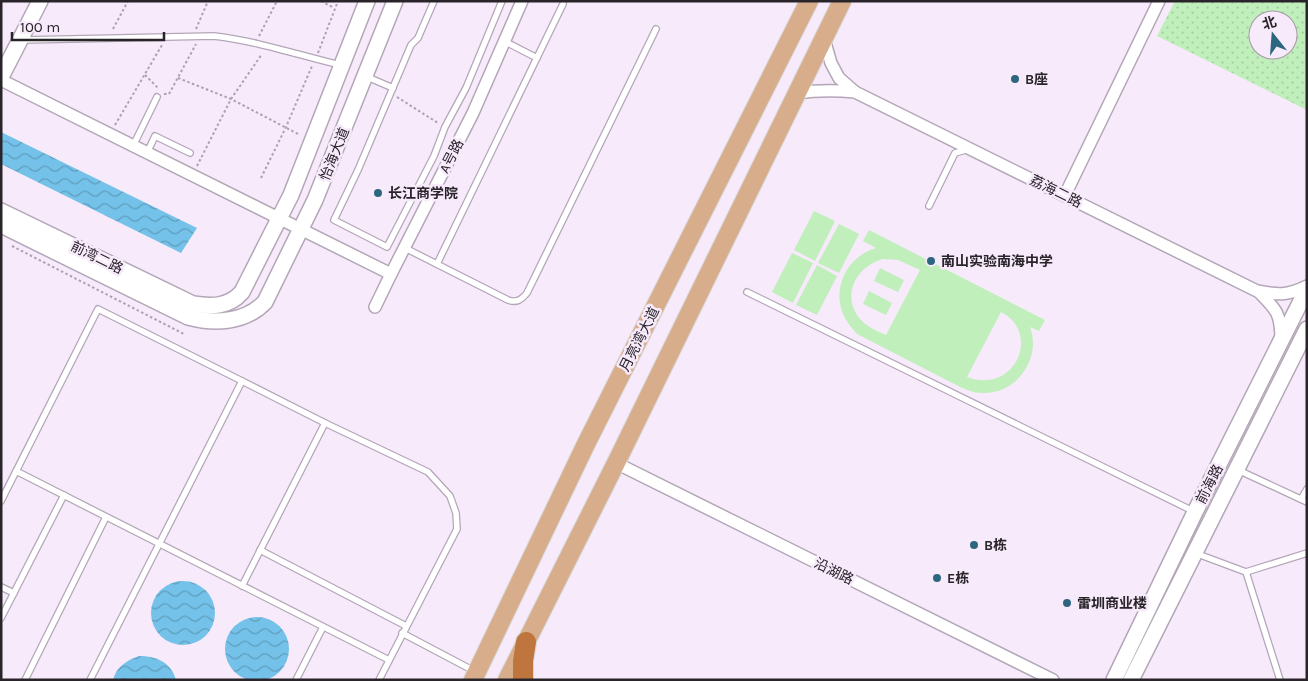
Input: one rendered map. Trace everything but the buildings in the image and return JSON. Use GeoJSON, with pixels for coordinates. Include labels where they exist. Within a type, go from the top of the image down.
{"type":"FeatureCollection","features":[{"type":"Feature","properties":{"kind":"highway"},"geometry":{"type":"LineString","coordinates":[[523,680],[522,661],[526,642]]}},
{"type":"Feature","properties":{"kind":"main road","name":"月亮湾大道"},"geometry":{"type":"LineString","coordinates":[[475,676],[586,444],[809,1]]}},
{"type":"Feature","properties":{"kind":"main road"},"geometry":{"type":"LineString","coordinates":[[507,680],[616,463],[842,1]]}},
{"type":"Feature","properties":{"kind":"street"},"geometry":{"type":"LineString","coordinates":[[40,1],[1,78],[391,274]]}},
{"type":"Feature","properties":{"kind":"street","name":"怡海大道"},"geometry":{"type":"LineString","coordinates":[[191,311],[218,306],[234,300],[242,292],[280,219],[299,175],[367,1]]}},
{"type":"Feature","properties":{"kind":"street","name":"怡海大道"},"geometry":{"type":"LineString","coordinates":[[191,311],[210,321],[230,320],[251,313],[260,308],[265,302],[324,179],[395,1]]}},
{"type":"Feature","properties":{"kind":"street"},"geometry":{"type":"LineString","coordinates":[[1065,195],[1159,1]]}},
{"type":"Feature","properties":{"kind":"street","name":"A号路"},"geometry":{"type":"LineString","coordinates":[[376,307],[472,113],[504,41],[518,2]]}},
{"type":"Feature","properties":{"kind":"street","name":"荔海二路"},"geometry":{"type":"LineString","coordinates":[[824,39],[835,70],[840,78],[855,92],[1257,291],[1277,312],[1281,324],[1281,342]]}},
{"type":"Feature","properties":{"kind":"street","name":"荔海二路"},"geometry":{"type":"LineString","coordinates":[[797,93],[816,90],[855,92]]}},
{"type":"Feature","properties":{"kind":"street","name":"前湾二路"},"geometry":{"type":"LineString","coordinates":[[1,211],[191,311]]}},
{"type":"Feature","properties":{"kind":"street","name":"前湾二路"},"geometry":{"type":"LineString","coordinates":[[1,225],[191,311]]}},
{"type":"Feature","properties":{"kind":"street","name":"荔海二路"},"geometry":{"type":"LineString","coordinates":[[1257,291],[1286,294],[1307,288]]}},
{"type":"Feature","properties":{"kind":"street","name":"前海路"},"geometry":{"type":"LineString","coordinates":[[1114,680],[1195,512],[1307,288]]}},
{"type":"Feature","properties":{"kind":"street","name":"前海路"},"geometry":{"type":"LineString","coordinates":[[1130,680],[1307,329]]}},
{"type":"Feature","properties":{"kind":"street","name":"沿湖路"},"geometry":{"type":"LineString","coordinates":[[616,463],[1053,680]]}},
{"type":"Feature","properties":{"kind":"lane"},"geometry":{"type":"LineString","coordinates":[[434,1],[418,38],[411,45],[358,170],[334,220],[387,247],[434,156],[444,127],[466,88],[502,1]]}},
{"type":"Feature","properties":{"kind":"lane"},"geometry":{"type":"LineString","coordinates":[[437,264],[563,4]]}},
{"type":"Feature","properties":{"kind":"lane"},"geometry":{"type":"LineString","coordinates":[[405,248],[508,300],[514,302],[523,298],[656,29]]}},
{"type":"Feature","properties":{"kind":"lane"},"geometry":{"type":"LineString","coordinates":[[20,40],[192,36],[235,38],[342,66]]}},
{"type":"Feature","properties":{"kind":"lane"},"geometry":{"type":"LineString","coordinates":[[504,41],[537,58]]}},
{"type":"Feature","properties":{"kind":"lane"},"geometry":{"type":"LineString","coordinates":[[365,76],[392,91]]}},
{"type":"Feature","properties":{"kind":"lane"},"geometry":{"type":"LineString","coordinates":[[133,146],[158,97]]}},
{"type":"Feature","properties":{"kind":"lane"},"geometry":{"type":"LineString","coordinates":[[147,152],[155,136],[190,153]]}},
{"type":"Feature","properties":{"kind":"lane"},"geometry":{"type":"LineString","coordinates":[[929,206],[955,153],[971,149]]}},
{"type":"Feature","properties":{"kind":"lane"},"geometry":{"type":"LineString","coordinates":[[747,292],[1195,512]]}},
{"type":"Feature","properties":{"kind":"lane"},"geometry":{"type":"LineString","coordinates":[[1,501],[98,308],[325,423],[428,472],[450,496],[456,513],[457,529],[379,680]]}},
{"type":"Feature","properties":{"kind":"lane"},"geometry":{"type":"LineString","coordinates":[[90,680],[242,381]]}},
{"type":"Feature","properties":{"kind":"lane"},"geometry":{"type":"LineString","coordinates":[[242,586],[325,423]]}},
{"type":"Feature","properties":{"kind":"lane"},"geometry":{"type":"LineString","coordinates":[[1236,469],[1304,501],[1307,489]]}},
{"type":"Feature","properties":{"kind":"lane"},"geometry":{"type":"LineString","coordinates":[[16,471],[389,660]]}},
{"type":"Feature","properties":{"kind":"lane"},"geometry":{"type":"LineString","coordinates":[[1,618],[64,495]]}},
{"type":"Feature","properties":{"kind":"lane"},"geometry":{"type":"LineString","coordinates":[[25,680],[106,517]]}},
{"type":"Feature","properties":{"kind":"lane"},"geometry":{"type":"LineString","coordinates":[[260,550],[406,626]]}},
{"type":"Feature","properties":{"kind":"lane"},"geometry":{"type":"LineString","coordinates":[[1194,552],[1246,572],[1307,553]]}},
{"type":"Feature","properties":{"kind":"lane"},"geometry":{"type":"LineString","coordinates":[[1246,572],[1280,680]]}},
{"type":"Feature","properties":{"kind":"lane"},"geometry":{"type":"LineString","coordinates":[[1,587],[14,593]]}},
{"type":"Feature","properties":{"kind":"lane"},"geometry":{"type":"LineString","coordinates":[[296,680],[323,627]]}},
{"type":"Feature","properties":{"kind":"lane"},"geometry":{"type":"LineString","coordinates":[[402,633],[475,676]]}},
{"type":"Feature","properties":{"kind":"path"},"geometry":{"type":"LineString","coordinates":[[108,38],[128,1]]}},
{"type":"Feature","properties":{"kind":"path"},"geometry":{"type":"LineString","coordinates":[[192,36],[208,1]]}},
{"type":"Feature","properties":{"kind":"path"},"geometry":{"type":"LineString","coordinates":[[256,43],[277,1]]}},
{"type":"Feature","properties":{"kind":"path"},"geometry":{"type":"LineString","coordinates":[[321,1],[335,8]]}},
{"type":"Feature","properties":{"kind":"path"},"geometry":{"type":"LineString","coordinates":[[261,178],[316,59],[338,1]]}},
{"type":"Feature","properties":{"kind":"path"},"geometry":{"type":"LineString","coordinates":[[145,75],[165,95],[169,94],[200,36]]}},
{"type":"Feature","properties":{"kind":"path"},"geometry":{"type":"LineString","coordinates":[[114,127],[166,37]]}},
{"type":"Feature","properties":{"kind":"path"},"geometry":{"type":"LineString","coordinates":[[196,168],[231,99],[268,46]]}},
{"type":"Feature","properties":{"kind":"path"},"geometry":{"type":"LineString","coordinates":[[178,78],[231,99],[301,135]]}},
{"type":"Feature","properties":{"kind":"path"},"geometry":{"type":"LineString","coordinates":[[392,91],[444,127]]}},
{"type":"Feature","properties":{"kind":"path"},"geometry":{"type":"LineString","coordinates":[[10,244],[184,334]]}},
{"type":"Feature","properties":{"kind":"green space"},"geometry":{"type":"Polygon","coordinates":[[[1175,1],[1307,1],[1307,110],[1157,36],[1175,1]]]}},
{"type":"Feature","properties":{"kind":"green space"},"geometry":{"type":"Polygon","coordinates":[[[814,211],[835,221],[815,261],[794,250],[814,211]]]}},
{"type":"Feature","properties":{"kind":"green space"},"geometry":{"type":"Polygon","coordinates":[[[839,224],[859,234],[839,273],[818,263],[839,224]]]}},
{"type":"Feature","properties":{"kind":"green space"},"geometry":{"type":"Polygon","coordinates":[[[869,230],[1045,320],[1039,331],[1030,327],[1033,339],[1032,351],[1023,373],[1005,388],[994,392],[973,392],[857,334],[845,318],[839,296],[844,276],[849,266],[866,252],[876,248],[863,241],[869,230]],[[883,259],[859,274],[854,282],[852,300],[859,318],[871,328],[886,335],[920,270],[898,260],[883,259]],[[1001,312],[967,377],[984,380],[998,377],[1010,370],[1017,359],[1021,347],[1020,334],[1013,322],[1001,312]]]}},
{"type":"Feature","properties":{"kind":"green space"},"geometry":{"type":"Polygon","coordinates":[[[792,253],[813,263],[793,303],[772,292],[792,253]]]}},
{"type":"Feature","properties":{"kind":"green space"},"geometry":{"type":"Polygon","coordinates":[[[817,265],[837,276],[817,315],[796,305],[817,265]]]}},
{"type":"Feature","properties":{"kind":"green space"},"geometry":{"type":"Polygon","coordinates":[[[880,268],[904,280],[898,292],[874,281],[880,268]]]}},
{"type":"Feature","properties":{"kind":"green space"},"geometry":{"type":"Polygon","coordinates":[[[869,291],[892,303],[886,315],[863,304],[869,291]]]}},
{"type":"Feature","properties":{"kind":"water"},"geometry":{"type":"Polygon","coordinates":[[[1,132],[197,228],[181,253],[1,164],[1,132]]]}},
{"type":"Feature","properties":{"kind":"water"},"geometry":{"type":"Polygon","coordinates":[[[177,581],[189,581],[206,590],[213,601],[215,613],[213,625],[206,636],[189,645],[177,645],[165,640],[156,631],[151,619],[151,607],[156,595],[165,586],[177,581]]]}},
{"type":"Feature","properties":{"kind":"water"},"geometry":{"type":"Polygon","coordinates":[[[251,617],[263,617],[280,626],[287,637],[289,649],[287,661],[280,672],[263,681],[251,681],[239,676],[230,667],[225,655],[225,643],[230,631],[239,622],[251,617]]]}},
{"type":"Feature","properties":{"kind":"water"},"geometry":{"type":"Polygon","coordinates":[[[139,656],[151,657],[167,664],[176,680],[113,680],[114,675],[123,665],[139,656]]]}},
{"type":"Feature","properties":{"kind":"place","name":"B座"},"geometry":{"type":"Point","coordinates":[1015,79]}},
{"type":"Feature","properties":{"kind":"place","name":"长江商学院"},"geometry":{"type":"Point","coordinates":[378,193]}},
{"type":"Feature","properties":{"kind":"place","name":"南山实验南海中学"},"geometry":{"type":"Point","coordinates":[931,261]}},
{"type":"Feature","properties":{"kind":"place","name":"B栋"},"geometry":{"type":"Point","coordinates":[974,545]}},
{"type":"Feature","properties":{"kind":"place","name":"E栋"},"geometry":{"type":"Point","coordinates":[937,578]}},
{"type":"Feature","properties":{"kind":"place","name":"雷圳商业楼"},"geometry":{"type":"Point","coordinates":[1067,603]}}]}
